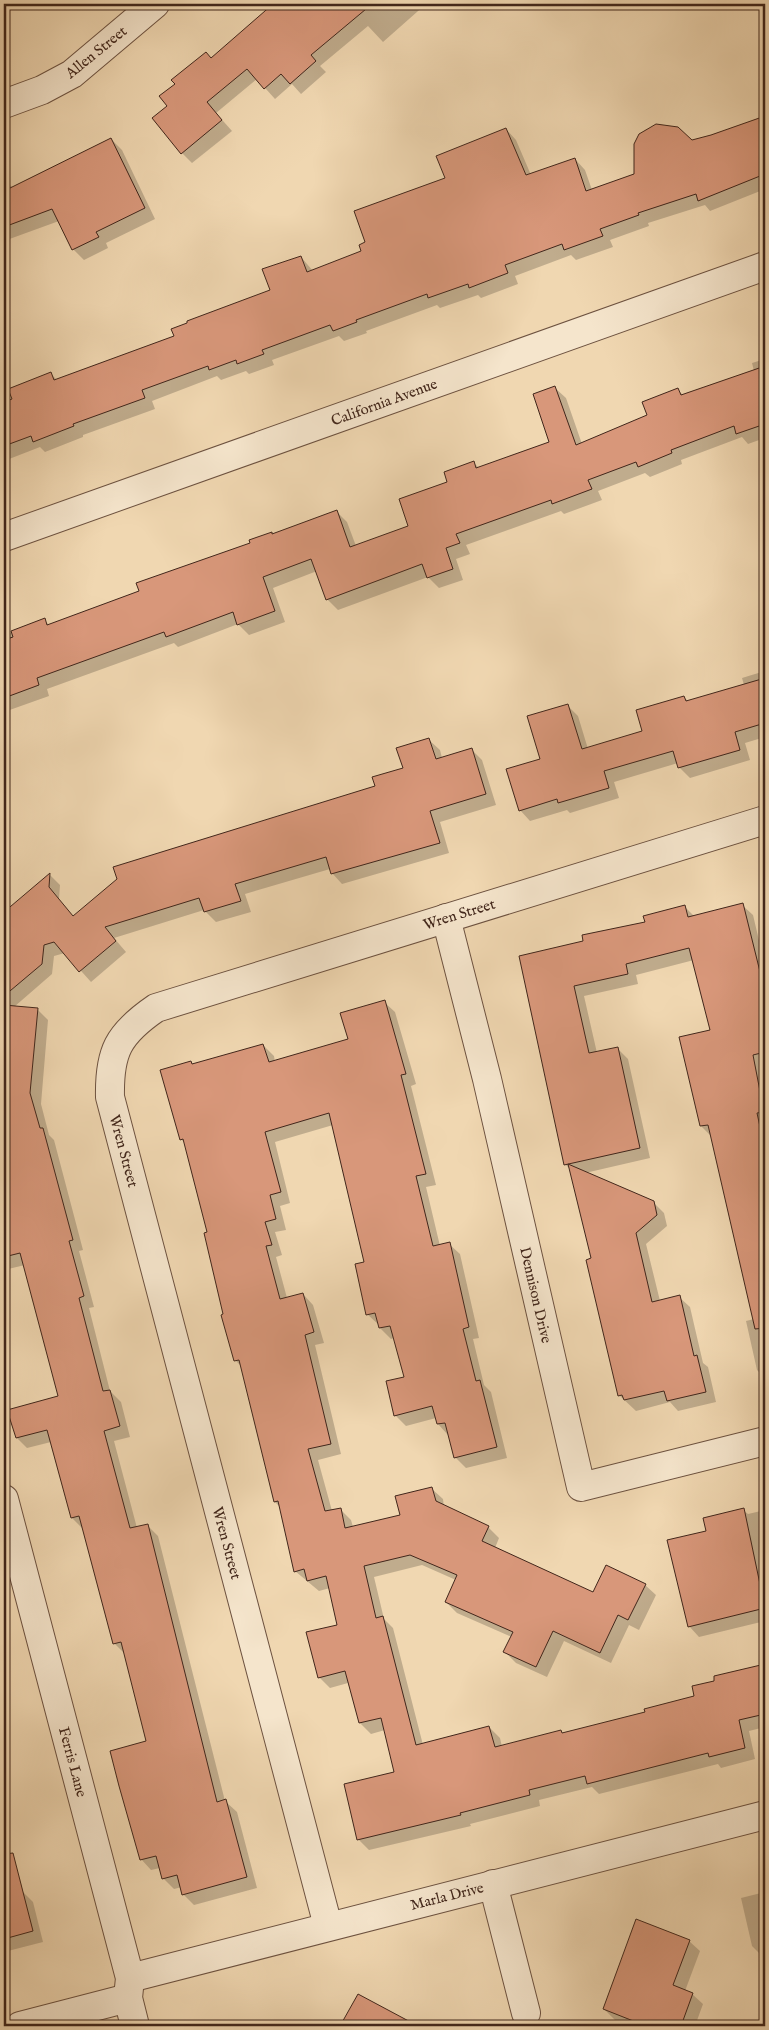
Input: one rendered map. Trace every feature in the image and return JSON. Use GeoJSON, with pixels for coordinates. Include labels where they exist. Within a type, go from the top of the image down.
{"type":"FeatureCollection","features":[{"type":"Feature","properties":{"kind":"street","name":"Allen Street"},"geometry":{"type":"LineString","coordinates":[[4,104],[42,90],[72,74],[155,4]]}},
{"type":"Feature","properties":{"kind":"street","name":"California Avenue"},"geometry":{"type":"LineString","coordinates":[[4,537],[765,266]]}},
{"type":"Feature","properties":{"kind":"street","name":"Wren Street"},"geometry":{"type":"LineString","coordinates":[[328,1926],[110,1097],[110,1071],[118,1045],[134,1023],[156,1008],[765,820]]}},
{"type":"Feature","properties":{"kind":"street","name":"Dennison Drive"},"geometry":{"type":"LineString","coordinates":[[446,918],[486,1079],[581,1487],[765,1441]]}},
{"type":"Feature","properties":{"kind":"street","name":"Ferris Lane"},"geometry":{"type":"LineString","coordinates":[[4,1499],[129,1988],[135,2026]]}},
{"type":"Feature","properties":{"kind":"street","name":"Marla Drive"},"geometry":{"type":"LineString","coordinates":[[20,2026],[129,1988],[328,1926],[765,1815]]}},
{"type":"Feature","properties":{"kind":"street"},"geometry":{"type":"LineString","coordinates":[[493,1884],[526,2013]]}},
{"type":"Feature","properties":{"kind":"building"},"geometry":{"type":"Polygon","coordinates":[[[273,4],[372,4],[311,55],[316,61],[290,84],[281,74],[264,89],[247,69],[207,102],[222,120],[181,154],[152,118],[167,106],[159,96],[175,84],[171,80],[206,52],[211,58],[273,4]]]}},
{"type":"Feature","properties":{"kind":"building"},"geometry":{"type":"Polygon","coordinates":[[[765,116],[765,174],[698,201],[696,194],[638,213],[639,215],[600,229],[603,236],[564,250],[562,244],[505,265],[508,273],[469,288],[468,284],[428,298],[427,294],[356,320],[357,322],[333,331],[330,325],[262,350],[264,354],[237,364],[236,360],[209,370],[208,366],[142,390],[145,398],[73,424],[74,426],[33,442],[31,436],[4,446],[4,402],[12,399],[8,389],[51,372],[54,380],[174,336],[171,329],[187,323],[187,321],[270,290],[262,269],[301,256],[307,272],[361,251],[359,245],[365,242],[354,211],[445,178],[436,156],[506,128],[526,175],[575,158],[586,191],[634,174],[634,144],[639,134],[656,124],[678,127],[692,140],[765,116]]]}},
{"type":"Feature","properties":{"kind":"building"},"geometry":{"type":"Polygon","coordinates":[[[111,138],[145,208],[96,232],[99,237],[72,250],[52,209],[4,227],[4,191],[111,138]]]}},
{"type":"Feature","properties":{"kind":"building"},"geometry":{"type":"Polygon","coordinates":[[[765,366],[765,424],[736,434],[734,426],[671,450],[672,453],[638,467],[636,462],[588,480],[592,489],[552,504],[551,500],[456,534],[460,543],[446,548],[453,569],[427,578],[422,564],[326,600],[311,559],[263,577],[275,611],[237,625],[233,612],[166,637],[164,632],[37,678],[39,685],[4,698],[4,640],[13,637],[11,631],[45,618],[47,625],[139,591],[136,583],[250,543],[249,540],[272,532],[272,534],[337,510],[350,547],[408,526],[399,499],[447,482],[444,472],[474,461],[476,468],[549,442],[533,394],[555,386],[576,445],[647,415],[642,402],[678,388],[681,395],[765,366]]]}},
{"type":"Feature","properties":{"kind":"building"},"geometry":{"type":"Polygon","coordinates":[[[765,678],[765,723],[735,732],[740,750],[678,768],[673,751],[604,771],[609,788],[558,803],[557,799],[519,811],[506,769],[540,759],[527,716],[568,704],[582,749],[642,731],[636,710],[684,696],[686,701],[765,678]]]}},
{"type":"Feature","properties":{"kind":"building"},"geometry":{"type":"Polygon","coordinates":[[[429,738],[436,759],[472,748],[486,794],[430,811],[440,843],[331,874],[326,857],[235,884],[241,901],[204,912],[199,898],[105,927],[116,941],[79,972],[54,942],[44,945],[42,964],[4,996],[4,912],[50,873],[49,887],[73,916],[117,879],[113,867],[375,786],[372,777],[403,768],[396,748],[429,738]]]}},
{"type":"Feature","properties":{"kind":"building"},"geometry":{"type":"Polygon","coordinates":[[[743,903],[765,992],[765,1052],[753,1055],[764,1112],[757,1113],[765,1150],[765,1328],[755,1329],[708,1125],[700,1126],[679,1037],[710,1030],[689,948],[626,964],[628,974],[574,986],[589,1053],[618,1047],[640,1148],[564,1165],[519,956],[583,941],[582,935],[645,922],[643,916],[685,905],[688,917],[743,903]]]}},
{"type":"Feature","properties":{"kind":"building"},"geometry":{"type":"Polygon","coordinates":[[[385,1000],[406,1074],[401,1075],[426,1174],[416,1176],[433,1246],[450,1242],[469,1327],[463,1329],[476,1381],[480,1380],[497,1447],[454,1458],[445,1423],[437,1424],[432,1406],[394,1416],[386,1381],[404,1377],[390,1326],[379,1328],[375,1313],[366,1315],[355,1264],[364,1262],[329,1113],[265,1132],[281,1192],[270,1195],[276,1219],[265,1222],[272,1245],[266,1246],[280,1299],[303,1293],[314,1332],[305,1335],[331,1444],[308,1449],[325,1511],[341,1508],[345,1528],[400,1515],[395,1496],[432,1487],[436,1501],[489,1526],[482,1541],[593,1592],[606,1565],[646,1584],[628,1620],[618,1615],[600,1653],[553,1631],[536,1667],[503,1652],[513,1632],[445,1602],[457,1575],[410,1555],[364,1566],[376,1618],[383,1616],[416,1745],[489,1726],[495,1747],[561,1730],[562,1733],[645,1712],[644,1709],[694,1696],[692,1686],[714,1681],[714,1676],[765,1664],[765,1714],[739,1720],[745,1748],[709,1757],[708,1753],[587,1784],[585,1776],[529,1790],[530,1795],[460,1813],[461,1815],[357,1840],[344,1784],[394,1772],[381,1718],[359,1723],[345,1671],[318,1678],[306,1632],[337,1625],[326,1576],[307,1581],[304,1569],[294,1572],[278,1501],[274,1502],[239,1360],[234,1361],[221,1315],[223,1314],[204,1233],[207,1232],[183,1139],[180,1140],[160,1070],[191,1061],[192,1064],[263,1044],[269,1062],[348,1039],[340,1013],[385,1000]]]}},
{"type":"Feature","properties":{"kind":"building"},"geometry":{"type":"Polygon","coordinates":[[[4,1005],[38,1008],[30,1093],[40,1128],[43,1128],[73,1240],[69,1241],[84,1296],[79,1298],[103,1391],[110,1390],[120,1426],[104,1431],[130,1528],[148,1524],[217,1802],[226,1799],[247,1877],[182,1895],[177,1875],[162,1879],[156,1856],[140,1860],[119,1786],[110,1751],[146,1741],[121,1642],[113,1644],[79,1516],[71,1518],[47,1430],[16,1438],[7,1410],[58,1396],[20,1253],[4,1257],[4,1005]]]}},
{"type":"Feature","properties":{"kind":"building"},"geometry":{"type":"Polygon","coordinates":[[[568,1164],[654,1201],[657,1215],[636,1233],[652,1302],[680,1295],[694,1356],[697,1355],[706,1392],[667,1401],[664,1391],[624,1400],[622,1395],[618,1396],[586,1260],[591,1258],[568,1164]]]}},
{"type":"Feature","properties":{"kind":"building"},"geometry":{"type":"Polygon","coordinates":[[[744,1508],[765,1608],[688,1627],[667,1540],[706,1531],[703,1518],[744,1508]]]}},
{"type":"Feature","properties":{"kind":"building"},"geometry":{"type":"Polygon","coordinates":[[[13,1853],[33,1931],[4,1939],[4,1854],[13,1853]]]}},
{"type":"Feature","properties":{"kind":"building"},"geometry":{"type":"Polygon","coordinates":[[[636,1919],[690,1940],[673,1985],[693,1993],[681,2026],[646,2026],[603,2009],[636,1919]]]}},
{"type":"Feature","properties":{"kind":"building"},"geometry":{"type":"Polygon","coordinates":[[[358,1994],[418,2026],[340,2026],[358,1994]]]}}]}
